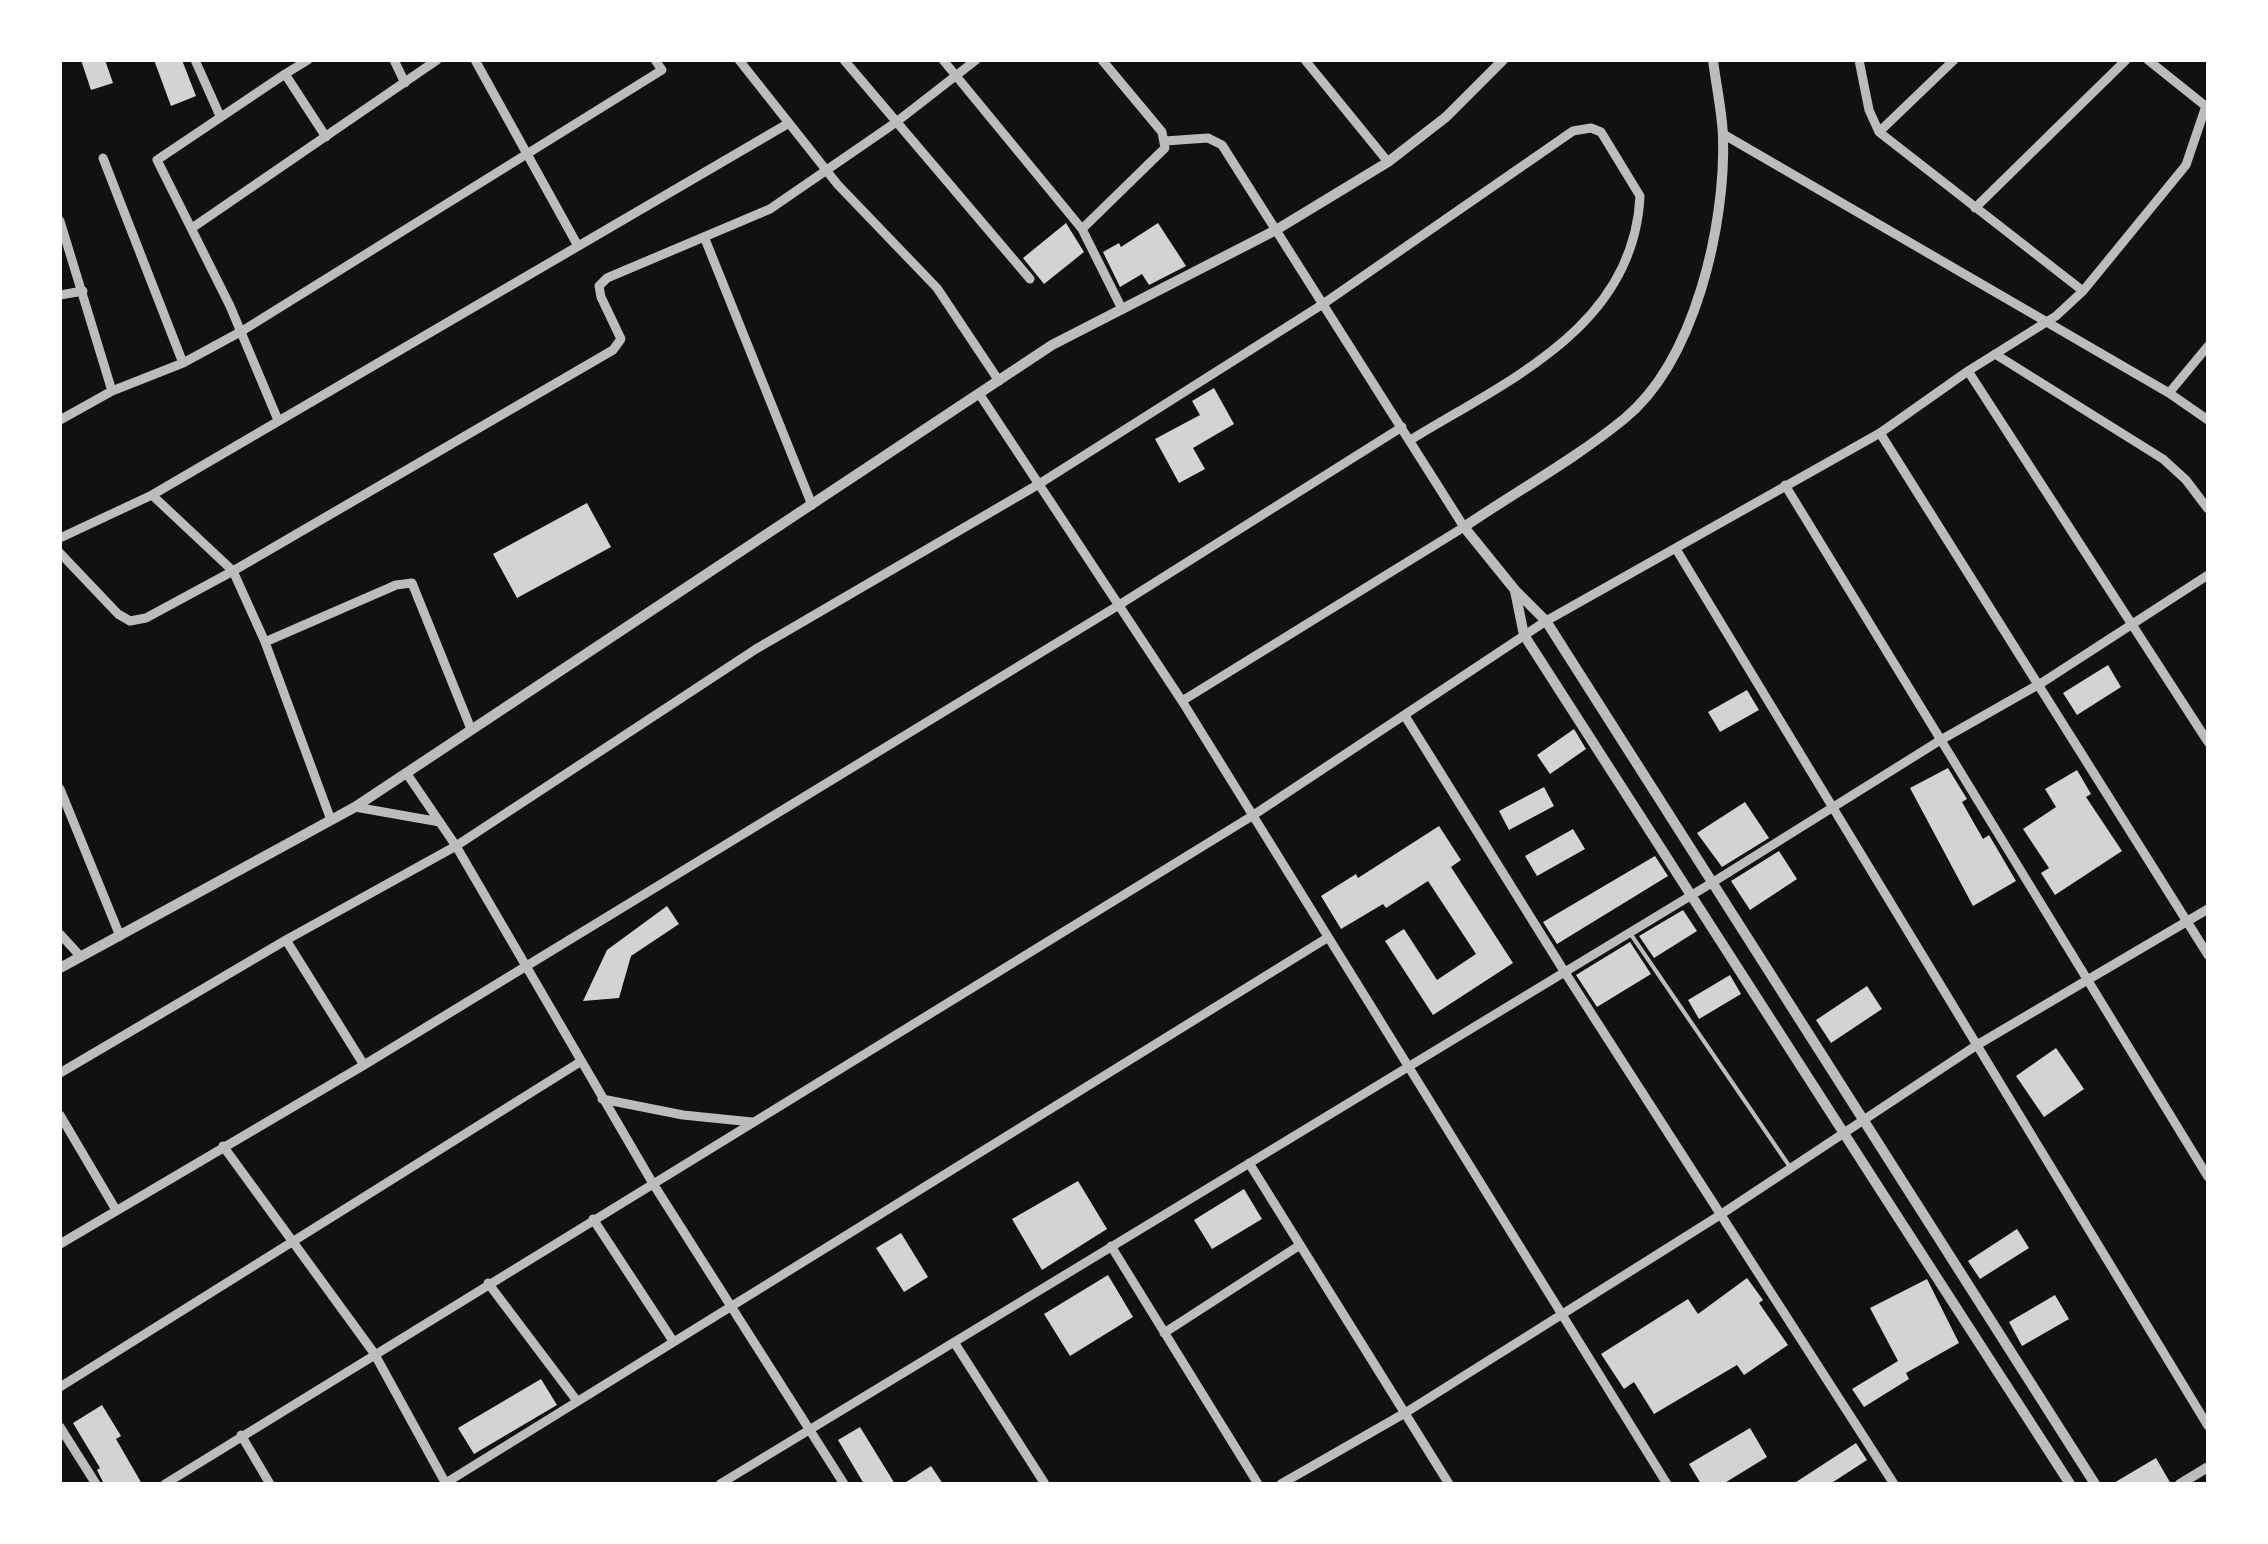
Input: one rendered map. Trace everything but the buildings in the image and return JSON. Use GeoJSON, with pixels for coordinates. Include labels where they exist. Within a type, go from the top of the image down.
{"type":"FeatureCollection","features":[{"type":"Feature","properties":{"kind":"street"},"geometry":{"type":"LineString","coordinates":[[195,60],[220,116]]}},
{"type":"Feature","properties":{"kind":"street"},"geometry":{"type":"LineString","coordinates":[[278,420],[242,331],[157,160],[308,60]]}},
{"type":"Feature","properties":{"kind":"street"},"geometry":{"type":"LineString","coordinates":[[394,60],[405,83]]}},
{"type":"Feature","properties":{"kind":"street"},"geometry":{"type":"LineString","coordinates":[[192,228],[437,60]]}},
{"type":"Feature","properties":{"kind":"street"},"geometry":{"type":"LineString","coordinates":[[475,60],[578,246]]}},
{"type":"Feature","properties":{"kind":"street"},"geometry":{"type":"LineString","coordinates":[[60,420],[112,390],[183,363],[242,331],[662,70],[655,60]]}},
{"type":"Feature","properties":{"kind":"street"},"geometry":{"type":"LineString","coordinates":[[739,60],[828,172],[937,288],[999,381]]}},
{"type":"Feature","properties":{"kind":"street"},"geometry":{"type":"LineString","coordinates":[[844,60],[1030,279]]}},
{"type":"Feature","properties":{"kind":"street"},"geometry":{"type":"LineString","coordinates":[[943,60],[1082,229],[1122,309]]}},
{"type":"Feature","properties":{"kind":"street"},"geometry":{"type":"LineString","coordinates":[[60,552],[118,614],[130,621],[146,618],[233,572],[620,345],[620,332],[599,286],[608,278],[770,209],[828,172],[976,60]]}},
{"type":"Feature","properties":{"kind":"street"},"geometry":{"type":"LineString","coordinates":[[1082,229],[1159,157],[1165,141],[1162,132],[1102,60]]}},
{"type":"Feature","properties":{"kind":"street"},"geometry":{"type":"LineString","coordinates":[[1305,60],[1388,162]]}},
{"type":"Feature","properties":{"kind":"street"},"geometry":{"type":"LineString","coordinates":[[60,968],[356,807],[1052,344],[1276,230],[1388,162],[1446,118],[1503,60]]}},
{"type":"Feature","properties":{"kind":"street"},"geometry":{"type":"LineString","coordinates":[[1182,701],[1464,526],[1622,420],[1646,397],[1672,357],[1702,283],[1711,247],[1722,184],[1723,134],[1713,60]]}},
{"type":"Feature","properties":{"kind":"street"},"geometry":{"type":"LineString","coordinates":[[1860,60],[1869,110],[1879,132],[2082,291]]}},
{"type":"Feature","properties":{"kind":"street"},"geometry":{"type":"LineString","coordinates":[[1879,132],[1954,60]]}},
{"type":"Feature","properties":{"kind":"street"},"geometry":{"type":"LineString","coordinates":[[1975,208],[2126,60]]}},
{"type":"Feature","properties":{"kind":"street"},"geometry":{"type":"LineString","coordinates":[[165,1484],[1252,816],[1546,621],[1880,433],[1968,371],[2046,323],[2082,291],[2186,165],[2207,107],[2148,60]]}},
{"type":"Feature","properties":{"kind":"street"},"geometry":{"type":"LineString","coordinates":[[285,74],[326,137]]}},
{"type":"Feature","properties":{"kind":"street"},"geometry":{"type":"LineString","coordinates":[[60,538],[152,495],[789,123]]}},
{"type":"Feature","properties":{"kind":"street"},"geometry":{"type":"LineString","coordinates":[[60,1073],[456,846],[756,649],[1039,484],[1323,304],[1573,130],[1592,128],[1601,132],[1640,196],[1630,244],[1601,306],[1554,351],[1412,440]]}},
{"type":"Feature","properties":{"kind":"street"},"geometry":{"type":"LineString","coordinates":[[1723,134],[2169,393],[2208,420]]}},
{"type":"Feature","properties":{"kind":"street"},"geometry":{"type":"LineString","coordinates":[[1165,141],[1208,138],[1222,144],[1464,526],[1515,590],[1546,621],[2095,1484]]}},
{"type":"Feature","properties":{"kind":"street"},"geometry":{"type":"LineString","coordinates":[[103,158],[183,363]]}},
{"type":"Feature","properties":{"kind":"street"},"geometry":{"type":"LineString","coordinates":[[60,220],[112,390]]}},
{"type":"Feature","properties":{"kind":"street"},"geometry":{"type":"LineString","coordinates":[[706,239],[812,505]]}},
{"type":"Feature","properties":{"kind":"street"},"geometry":{"type":"LineString","coordinates":[[60,295],[83,291]]}},
{"type":"Feature","properties":{"kind":"street"},"geometry":{"type":"LineString","coordinates":[[2169,393],[2208,346]]}},
{"type":"Feature","properties":{"kind":"street"},"geometry":{"type":"LineString","coordinates":[[1995,354],[2162,459],[2186,480],[2208,509]]}},
{"type":"Feature","properties":{"kind":"street"},"geometry":{"type":"LineString","coordinates":[[1968,371],[2208,742]]}},
{"type":"Feature","properties":{"kind":"street"},"geometry":{"type":"LineString","coordinates":[[980,395],[1182,701],[1668,1484]]}},
{"type":"Feature","properties":{"kind":"street"},"geometry":{"type":"LineString","coordinates":[[60,1244],[364,1065],[1402,428]]}},
{"type":"Feature","properties":{"kind":"street"},"geometry":{"type":"LineString","coordinates":[[1880,433],[2208,956]]}},
{"type":"Feature","properties":{"kind":"street"},"geometry":{"type":"LineString","coordinates":[[1785,485],[2208,1176]]}},
{"type":"Feature","properties":{"kind":"street"},"geometry":{"type":"LineString","coordinates":[[152,495],[233,572],[265,642],[331,820]]}},
{"type":"Feature","properties":{"kind":"street"},"geometry":{"type":"LineString","coordinates":[[1676,549],[2208,1426]]}},
{"type":"Feature","properties":{"kind":"street"},"geometry":{"type":"LineString","coordinates":[[720,1484],[1939,741],[2039,684],[2208,575]]}},
{"type":"Feature","properties":{"kind":"street"},"geometry":{"type":"LineString","coordinates":[[265,642],[396,585],[412,582],[471,728]]}},
{"type":"Feature","properties":{"kind":"street"},"geometry":{"type":"LineString","coordinates":[[1515,590],[1524,635],[2070,1484]]}},
{"type":"Feature","properties":{"kind":"street"},"geometry":{"type":"LineString","coordinates":[[1405,716],[1894,1484]]}},
{"type":"Feature","properties":{"kind":"street"},"geometry":{"type":"LineString","coordinates":[[406,774],[456,846],[652,1182],[844,1484]]}},
{"type":"Feature","properties":{"kind":"street"},"geometry":{"type":"LineString","coordinates":[[60,790],[120,936]]}},
{"type":"Feature","properties":{"kind":"street"},"geometry":{"type":"LineString","coordinates":[[356,807],[440,822]]}},
{"type":"Feature","properties":{"kind":"street"},"geometry":{"type":"LineString","coordinates":[[1281,1484],[1405,1413],[1977,1046],[2208,908]]}},
{"type":"Feature","properties":{"kind":"street"},"geometry":{"type":"LineString","coordinates":[[60,934],[81,957]]}},
{"type":"Feature","properties":{"kind":"street"},"geometry":{"type":"LineString","coordinates":[[223,1146],[374,1354],[445,1484],[1327,938]]}},
{"type":"Feature","properties":{"kind":"street"},"geometry":{"type":"LineString","coordinates":[[286,940],[364,1065]]}},
{"type":"Feature","properties":{"kind":"street"},"geometry":{"type":"LineString","coordinates":[[60,1387],[580,1062]]}},
{"type":"Feature","properties":{"kind":"street"},"geometry":{"type":"LineString","coordinates":[[602,1099],[683,1115],[752,1122]]}},
{"type":"Feature","properties":{"kind":"street"},"geometry":{"type":"LineString","coordinates":[[60,1116],[116,1210]]}},
{"type":"Feature","properties":{"kind":"street"},"geometry":{"type":"LineString","coordinates":[[1248,1163],[1449,1484]]}},
{"type":"Feature","properties":{"kind":"street"},"geometry":{"type":"LineString","coordinates":[[592,1219],[673,1341]]}},
{"type":"Feature","properties":{"kind":"street"},"geometry":{"type":"LineString","coordinates":[[1164,1333],[1300,1245]]}},
{"type":"Feature","properties":{"kind":"street"},"geometry":{"type":"LineString","coordinates":[[1111,1246],[1258,1484]]}},
{"type":"Feature","properties":{"kind":"street"},"geometry":{"type":"LineString","coordinates":[[488,1283],[577,1401]]}},
{"type":"Feature","properties":{"kind":"street"},"geometry":{"type":"LineString","coordinates":[[954,1342],[1044,1484]]}},
{"type":"Feature","properties":{"kind":"street"},"geometry":{"type":"LineString","coordinates":[[60,1427],[96,1484]]}},
{"type":"Feature","properties":{"kind":"street"},"geometry":{"type":"LineString","coordinates":[[240,1435],[270,1484]]}},
{"type":"Feature","properties":{"kind":"street"},"geometry":{"type":"LineString","coordinates":[[2180,1484],[2208,1467]]}},
{"type":"Feature","properties":{"kind":"lane"},"geometry":{"type":"LineString","coordinates":[[1629,932],[1791,1168]]}}]}
